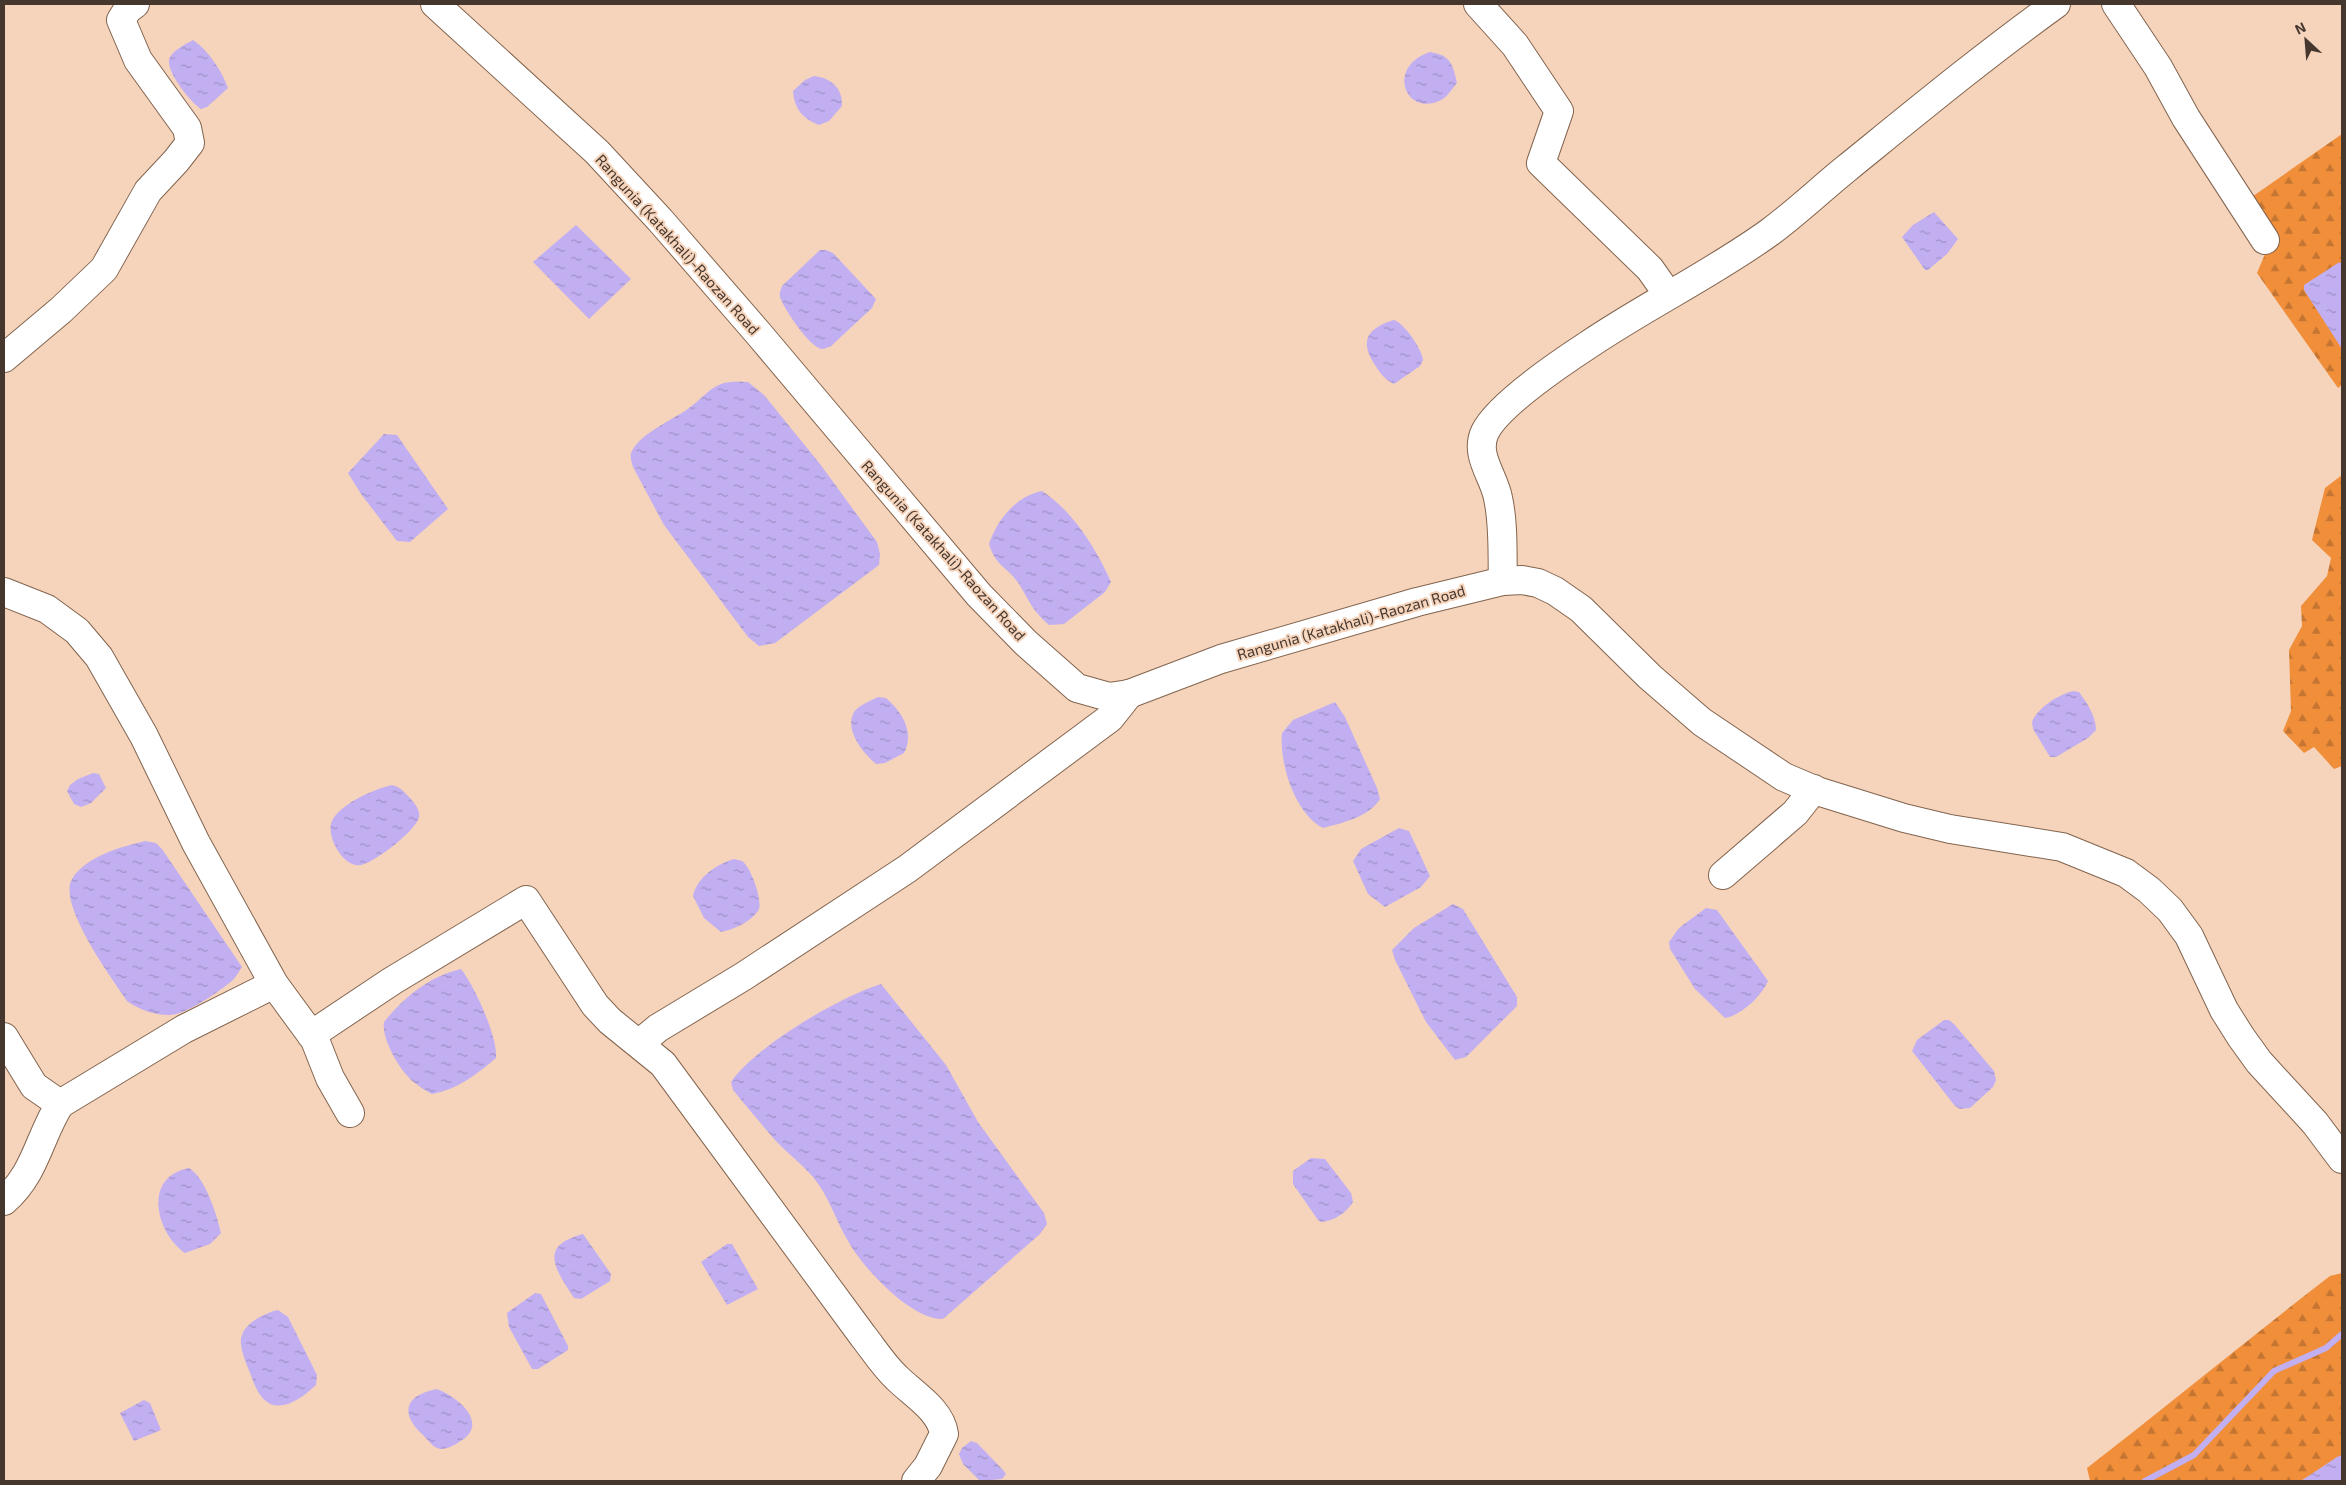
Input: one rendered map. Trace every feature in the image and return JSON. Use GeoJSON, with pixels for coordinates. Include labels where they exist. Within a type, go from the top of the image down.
{"type":"FeatureCollection","features":[{"type":"Feature","properties":{"kind":"street"},"geometry":{"type":"LineString","coordinates":[[4,358],[61,310],[104,270],[148,191],[190,143],[188,128],[138,60],[121,20],[128,9],[135,4]]}},
{"type":"Feature","properties":{"kind":"street","name":"Rangunia (Katakhali)-Raozan Road"},"geometry":{"type":"LineString","coordinates":[[435,4],[597,152],[660,220],[943,554],[1026,643],[1077,688],[1108,697],[1129,694],[1221,659],[1417,602],[1503,581],[1522,580],[1538,583],[1555,591],[1580,609],[1650,677],[1702,722],[1784,777],[1814,789],[1913,821],[1950,829],[2062,847],[2126,873],[2149,890],[2170,910],[2189,936],[2224,1010],[2241,1037],[2259,1062],[2339,1148]]}},
{"type":"Feature","properties":{"kind":"street"},"geometry":{"type":"LineString","coordinates":[[1478,4],[1515,46],[1559,111],[1541,162],[1650,268],[1662,286],[1665,297]]}},
{"type":"Feature","properties":{"kind":"street"},"geometry":{"type":"LineString","coordinates":[[1503,581],[1501,516],[1498,496],[1483,459],[1482,446],[1485,432],[1496,417],[1533,384],[1567,358],[1665,297],[1730,260],[1771,231],[1846,169],[2056,4]]}},
{"type":"Feature","properties":{"kind":"street"},"geometry":{"type":"LineString","coordinates":[[2116,4],[2158,66],[2186,118],[2265,240]]}},
{"type":"Feature","properties":{"kind":"street"},"geometry":{"type":"LineString","coordinates":[[4,592],[47,609],[77,631],[99,657],[144,736],[196,843],[274,984],[311,1035],[330,1078],[350,1113]]}},
{"type":"Feature","properties":{"kind":"street"},"geometry":{"type":"LineString","coordinates":[[640,1043],[658,1028],[744,976],[938,847],[1110,718],[1129,694]]}},
{"type":"Feature","properties":{"kind":"street"},"geometry":{"type":"LineString","coordinates":[[1723,875],[1795,813],[1814,789]]}},
{"type":"Feature","properties":{"kind":"street"},"geometry":{"type":"LineString","coordinates":[[311,1035],[392,981],[526,900],[596,1005],[610,1021],[640,1043],[663,1064],[885,1364],[896,1378],[927,1405],[939,1421],[944,1434],[928,1466],[916,1481]]}},
{"type":"Feature","properties":{"kind":"street"},"geometry":{"type":"LineString","coordinates":[[4,1200],[30,1169],[40,1148],[49,1120],[60,1104],[184,1029],[274,984]]}},
{"type":"Feature","properties":{"kind":"street"},"geometry":{"type":"LineString","coordinates":[[4,1037],[34,1086],[60,1104]]}},
{"type":"Feature","properties":{"kind":"green space"},"geometry":{"type":"Polygon","coordinates":[[[2342,134],[2342,385],[2338,388],[2257,273],[2265,254],[2236,208],[2342,134]]]}},
{"type":"Feature","properties":{"kind":"green space"},"geometry":{"type":"Polygon","coordinates":[[[2342,475],[2342,766],[2334,769],[2314,747],[2304,753],[2283,731],[2291,711],[2289,650],[2302,626],[2301,606],[2327,576],[2331,558],[2312,540],[2325,488],[2342,475]]]}},
{"type":"Feature","properties":{"kind":"green space"},"geometry":{"type":"Polygon","coordinates":[[[2342,1273],[2342,1455],[2301,1481],[2090,1481],[2087,1468],[2330,1276],[2342,1273]]]}},
{"type":"Feature","properties":{"kind":"water"},"geometry":{"type":"Polygon","coordinates":[[[193,40],[214,61],[228,88],[207,107],[201,109],[180,87],[169,66],[170,57],[179,48],[193,40]]]}},
{"type":"Feature","properties":{"kind":"water"},"geometry":{"type":"Polygon","coordinates":[[[1430,52],[1447,58],[1454,71],[1457,83],[1443,99],[1429,104],[1418,102],[1410,97],[1404,79],[1408,68],[1416,59],[1430,52]]]}},
{"type":"Feature","properties":{"kind":"water"},"geometry":{"type":"Polygon","coordinates":[[[814,76],[826,79],[835,85],[842,100],[842,106],[829,121],[819,125],[808,120],[800,112],[795,103],[793,91],[805,80],[814,76]]]}},
{"type":"Feature","properties":{"kind":"water"},"geometry":{"type":"Polygon","coordinates":[[[1934,212],[1958,239],[1947,254],[1928,270],[1925,270],[1902,237],[1913,225],[1934,212]]]}},
{"type":"Feature","properties":{"kind":"water"},"geometry":{"type":"Polygon","coordinates":[[[576,225],[631,279],[589,319],[533,262],[576,225]]]}},
{"type":"Feature","properties":{"kind":"water"},"geometry":{"type":"Polygon","coordinates":[[[820,250],[833,253],[876,299],[872,308],[830,347],[822,349],[804,335],[782,303],[780,296],[782,286],[820,250]]]}},
{"type":"Feature","properties":{"kind":"water"},"geometry":{"type":"Polygon","coordinates":[[[2342,262],[2342,349],[2304,290],[2304,285],[2342,262]]]}},
{"type":"Feature","properties":{"kind":"water"},"geometry":{"type":"Polygon","coordinates":[[[1394,320],[1403,326],[1412,337],[1423,360],[1420,366],[1394,384],[1385,378],[1377,368],[1370,357],[1367,342],[1368,336],[1372,331],[1394,320]]]}},
{"type":"Feature","properties":{"kind":"water"},"geometry":{"type":"Polygon","coordinates":[[[727,382],[748,382],[764,395],[820,464],[877,542],[880,554],[879,565],[775,643],[759,646],[748,637],[664,525],[633,467],[631,458],[633,449],[645,436],[686,410],[713,388],[727,382]]]}},
{"type":"Feature","properties":{"kind":"water"},"geometry":{"type":"Polygon","coordinates":[[[384,434],[397,435],[448,509],[410,542],[397,541],[361,494],[348,473],[384,434]]]}},
{"type":"Feature","properties":{"kind":"water"},"geometry":{"type":"Polygon","coordinates":[[[1042,491],[1074,520],[1099,557],[1111,582],[1105,592],[1064,624],[1049,625],[1039,615],[1015,578],[998,562],[989,544],[997,526],[1009,510],[1024,498],[1042,491]]]}},
{"type":"Feature","properties":{"kind":"water"},"geometry":{"type":"Polygon","coordinates":[[[2073,691],[2079,692],[2088,705],[2093,715],[2096,730],[2088,738],[2056,757],[2050,757],[2033,729],[2032,722],[2039,711],[2049,702],[2073,691]]]}},
{"type":"Feature","properties":{"kind":"water"},"geometry":{"type":"Polygon","coordinates":[[[878,697],[886,698],[902,716],[908,738],[904,753],[885,763],[876,764],[856,741],[851,726],[854,712],[865,703],[878,697]]]}},
{"type":"Feature","properties":{"kind":"water"},"geometry":{"type":"Polygon","coordinates":[[[1335,702],[1345,717],[1377,788],[1380,799],[1362,815],[1323,828],[1313,821],[1297,800],[1286,773],[1283,759],[1282,733],[1293,720],[1335,702]]]}},
{"type":"Feature","properties":{"kind":"water"},"geometry":{"type":"Polygon","coordinates":[[[93,773],[99,774],[106,788],[91,803],[81,807],[74,804],[67,791],[70,785],[78,779],[93,773]]]}},
{"type":"Feature","properties":{"kind":"water"},"geometry":{"type":"Polygon","coordinates":[[[392,785],[402,790],[417,807],[419,817],[416,823],[403,838],[376,858],[361,865],[348,862],[334,843],[331,835],[332,821],[342,809],[358,798],[392,785]]]}},
{"type":"Feature","properties":{"kind":"water"},"geometry":{"type":"Polygon","coordinates":[[[1399,828],[1409,831],[1430,876],[1421,887],[1385,907],[1368,894],[1353,861],[1361,849],[1399,828]]]}},
{"type":"Feature","properties":{"kind":"water"},"geometry":{"type":"Polygon","coordinates":[[[145,841],[156,843],[162,849],[242,967],[236,977],[220,990],[184,1012],[175,1014],[163,1015],[152,1013],[128,1002],[89,942],[72,906],[69,891],[72,879],[78,871],[95,858],[125,846],[145,841]]]}},
{"type":"Feature","properties":{"kind":"water"},"geometry":{"type":"Polygon","coordinates":[[[734,859],[742,861],[749,870],[756,885],[759,907],[758,911],[746,922],[721,932],[704,918],[693,896],[703,877],[721,864],[734,859]]]}},
{"type":"Feature","properties":{"kind":"water"},"geometry":{"type":"Polygon","coordinates":[[[1453,904],[1463,909],[1517,997],[1517,1006],[1466,1057],[1455,1060],[1426,1022],[1395,960],[1392,950],[1414,928],[1453,904]]]}},
{"type":"Feature","properties":{"kind":"water"},"geometry":{"type":"Polygon","coordinates":[[[1706,908],[1717,910],[1768,981],[1761,993],[1750,1004],[1737,1013],[1725,1018],[1695,989],[1670,949],[1669,942],[1679,928],[1706,908]]]}},
{"type":"Feature","properties":{"kind":"water"},"geometry":{"type":"Polygon","coordinates":[[[461,969],[484,1012],[493,1037],[496,1058],[481,1070],[450,1089],[432,1094],[410,1078],[398,1064],[386,1037],[384,1022],[400,1004],[428,982],[461,969]]]}},
{"type":"Feature","properties":{"kind":"water"},"geometry":{"type":"Polygon","coordinates":[[[881,984],[946,1065],[978,1122],[1044,1213],[1047,1224],[1040,1234],[943,1319],[930,1317],[917,1311],[903,1302],[876,1278],[848,1241],[819,1184],[764,1128],[733,1090],[731,1082],[759,1053],[800,1024],[843,1000],[881,984]]]}},
{"type":"Feature","properties":{"kind":"water"},"geometry":{"type":"Polygon","coordinates":[[[1944,1020],[1949,1020],[1954,1024],[1994,1071],[1996,1080],[1993,1087],[1970,1108],[1960,1109],[1955,1106],[1912,1051],[1917,1040],[1944,1020]]]}},
{"type":"Feature","properties":{"kind":"water"},"geometry":{"type":"Polygon","coordinates":[[[1311,1158],[1325,1159],[1351,1193],[1353,1202],[1350,1206],[1339,1216],[1330,1220],[1321,1222],[1318,1220],[1293,1184],[1293,1171],[1311,1158]]]}},
{"type":"Feature","properties":{"kind":"water"},"geometry":{"type":"Polygon","coordinates":[[[189,1168],[200,1179],[205,1188],[217,1217],[221,1233],[210,1244],[185,1253],[167,1233],[161,1220],[158,1206],[159,1194],[164,1182],[174,1173],[189,1168]]]}},
{"type":"Feature","properties":{"kind":"water"},"geometry":{"type":"Polygon","coordinates":[[[583,1234],[611,1274],[610,1281],[581,1299],[574,1298],[561,1278],[557,1269],[555,1252],[560,1245],[569,1239],[583,1234]]]}},
{"type":"Feature","properties":{"kind":"water"},"geometry":{"type":"Polygon","coordinates":[[[727,1244],[732,1244],[758,1289],[727,1305],[701,1262],[727,1244]]]}},
{"type":"Feature","properties":{"kind":"water"},"geometry":{"type":"Polygon","coordinates":[[[535,1293],[541,1294],[568,1346],[568,1350],[538,1369],[532,1369],[509,1327],[507,1313],[535,1293]]]}},
{"type":"Feature","properties":{"kind":"water"},"geometry":{"type":"Polygon","coordinates":[[[278,1310],[288,1317],[317,1375],[316,1385],[303,1396],[289,1404],[274,1405],[267,1402],[261,1396],[254,1383],[242,1352],[241,1339],[244,1330],[252,1322],[267,1313],[278,1310]]]}},
{"type":"Feature","properties":{"kind":"water"},"geometry":{"type":"Polygon","coordinates":[[[437,1389],[454,1398],[468,1412],[472,1419],[472,1427],[468,1435],[454,1445],[443,1449],[433,1446],[415,1427],[408,1412],[412,1400],[426,1392],[437,1389]]]}},
{"type":"Feature","properties":{"kind":"water"},"geometry":{"type":"Polygon","coordinates":[[[144,1400],[150,1403],[161,1430],[134,1441],[120,1413],[144,1400]]]}},
{"type":"Feature","properties":{"kind":"water"},"geometry":{"type":"Polygon","coordinates":[[[971,1441],[977,1443],[1003,1470],[1006,1474],[1002,1479],[980,1481],[963,1464],[959,1454],[962,1448],[971,1441]]]}},
{"type":"Feature","properties":{"kind":"water"},"geometry":{"type":"Polygon","coordinates":[[[2342,1455],[2342,1481],[2301,1481],[2337,1457],[2342,1455]]]}},
{"type":"Feature","properties":{"kind":"waterway"},"geometry":{"type":"LineString","coordinates":[[2145,1481],[2194,1455],[2274,1371],[2326,1348],[2342,1334]]}}]}
